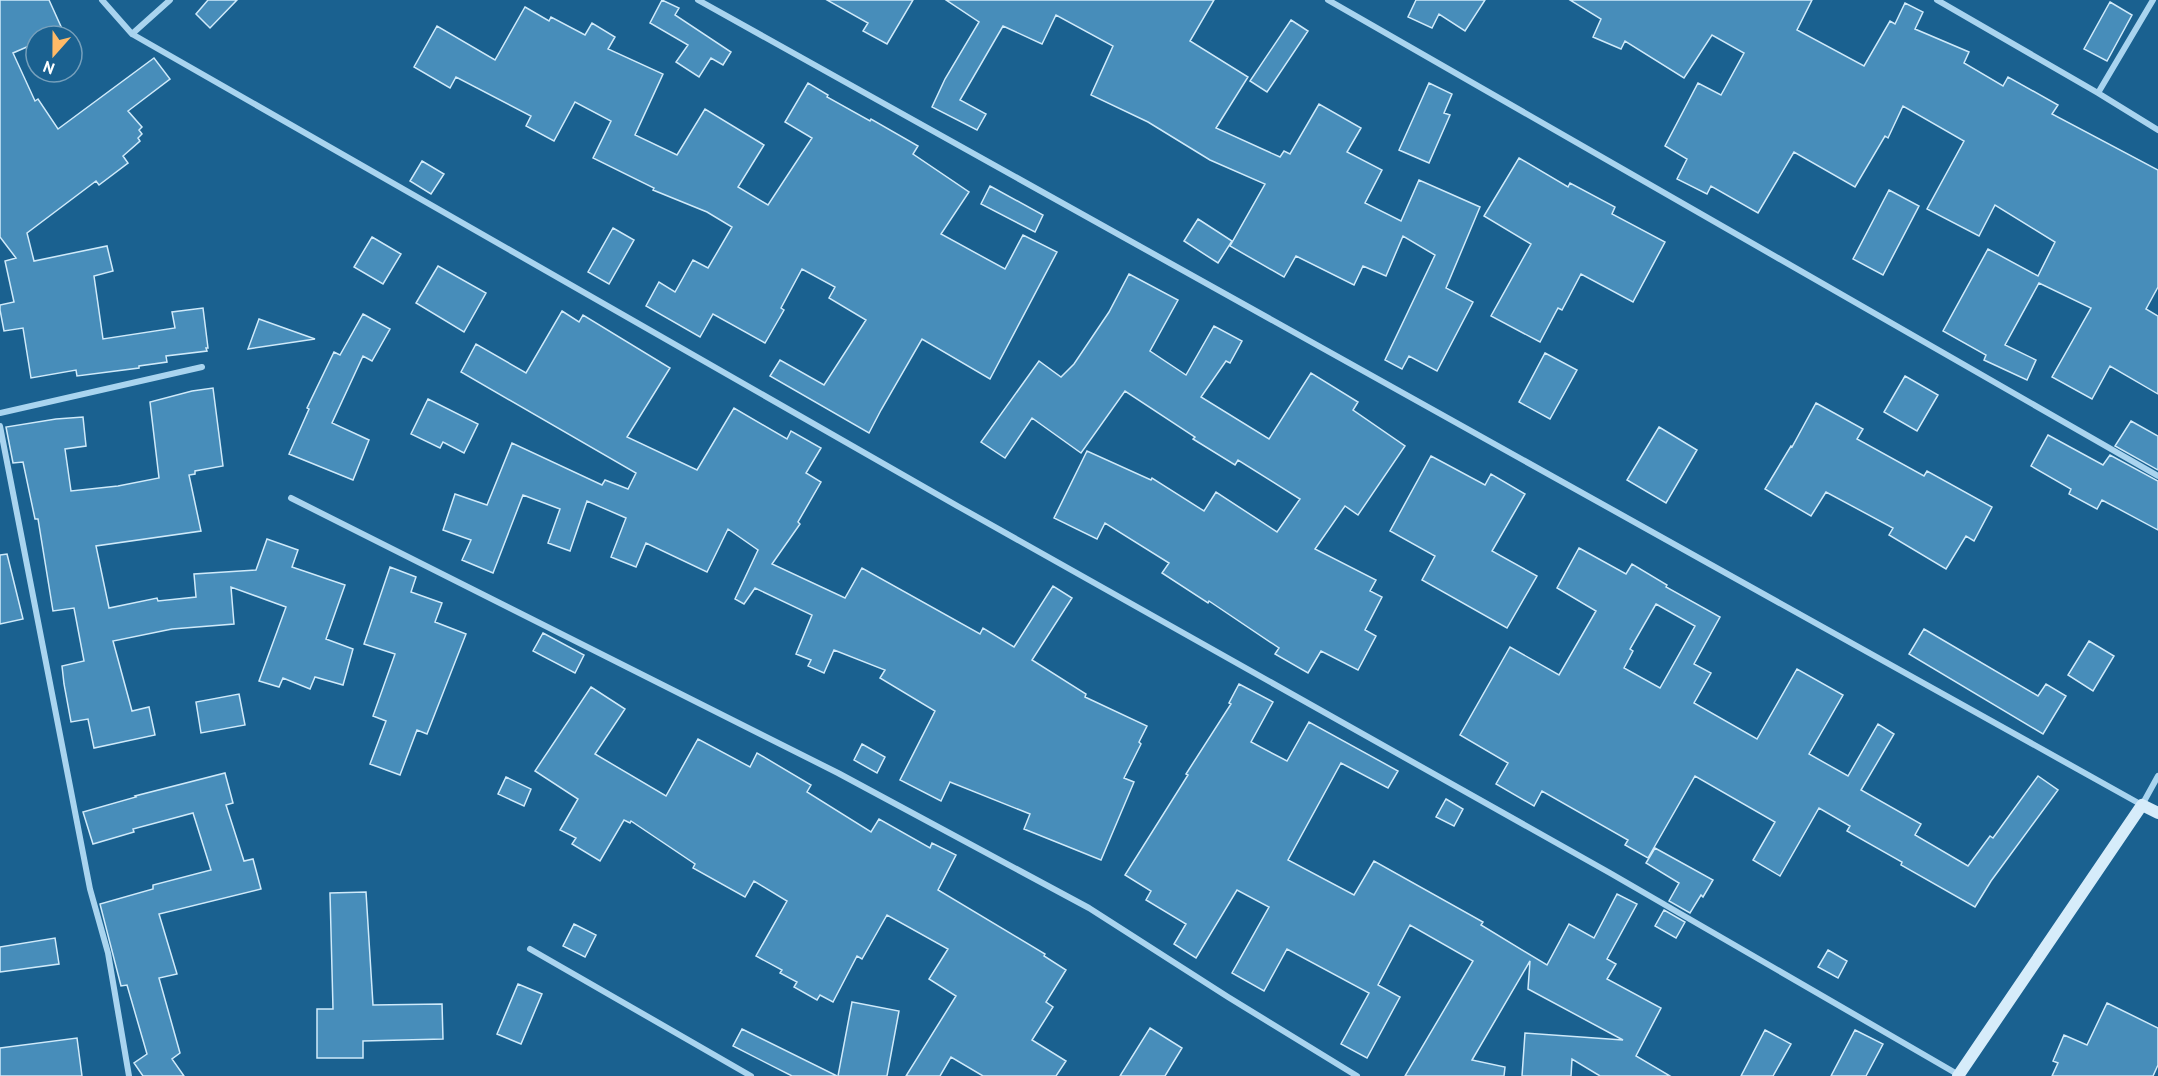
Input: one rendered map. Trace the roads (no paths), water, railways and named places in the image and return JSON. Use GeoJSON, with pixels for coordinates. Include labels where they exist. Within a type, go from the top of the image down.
{"type":"FeatureCollection","features":[{"type":"Feature","properties":{"kind":"street"},"geometry":{"type":"LineString","coordinates":[[102,0],[132,34],[941,496],[1600,868],[1958,1075],[2142,804],[2158,776]]}},
{"type":"Feature","properties":{"kind":"street"},"geometry":{"type":"LineString","coordinates":[[132,34],[170,0]]}},
{"type":"Feature","properties":{"kind":"street"},"geometry":{"type":"LineString","coordinates":[[698,0],[2158,813]]}},
{"type":"Feature","properties":{"kind":"street"},"geometry":{"type":"LineString","coordinates":[[1328,0],[2158,476]]}},
{"type":"Feature","properties":{"kind":"street"},"geometry":{"type":"LineString","coordinates":[[1937,0],[2158,130]]}},
{"type":"Feature","properties":{"kind":"street"},"geometry":{"type":"LineString","coordinates":[[2098,93],[2153,0]]}},
{"type":"Feature","properties":{"kind":"street"},"geometry":{"type":"LineString","coordinates":[[0,413],[202,367]]}},
{"type":"Feature","properties":{"kind":"street"},"geometry":{"type":"LineString","coordinates":[[0,426],[90,889],[108,953],[129,1076]]}},
{"type":"Feature","properties":{"kind":"street"},"geometry":{"type":"LineString","coordinates":[[291,498],[838,773],[1079,902],[1358,1076]]}},
{"type":"Feature","properties":{"kind":"street"},"geometry":{"type":"LineString","coordinates":[[530,949],[750,1076]]}}]}
